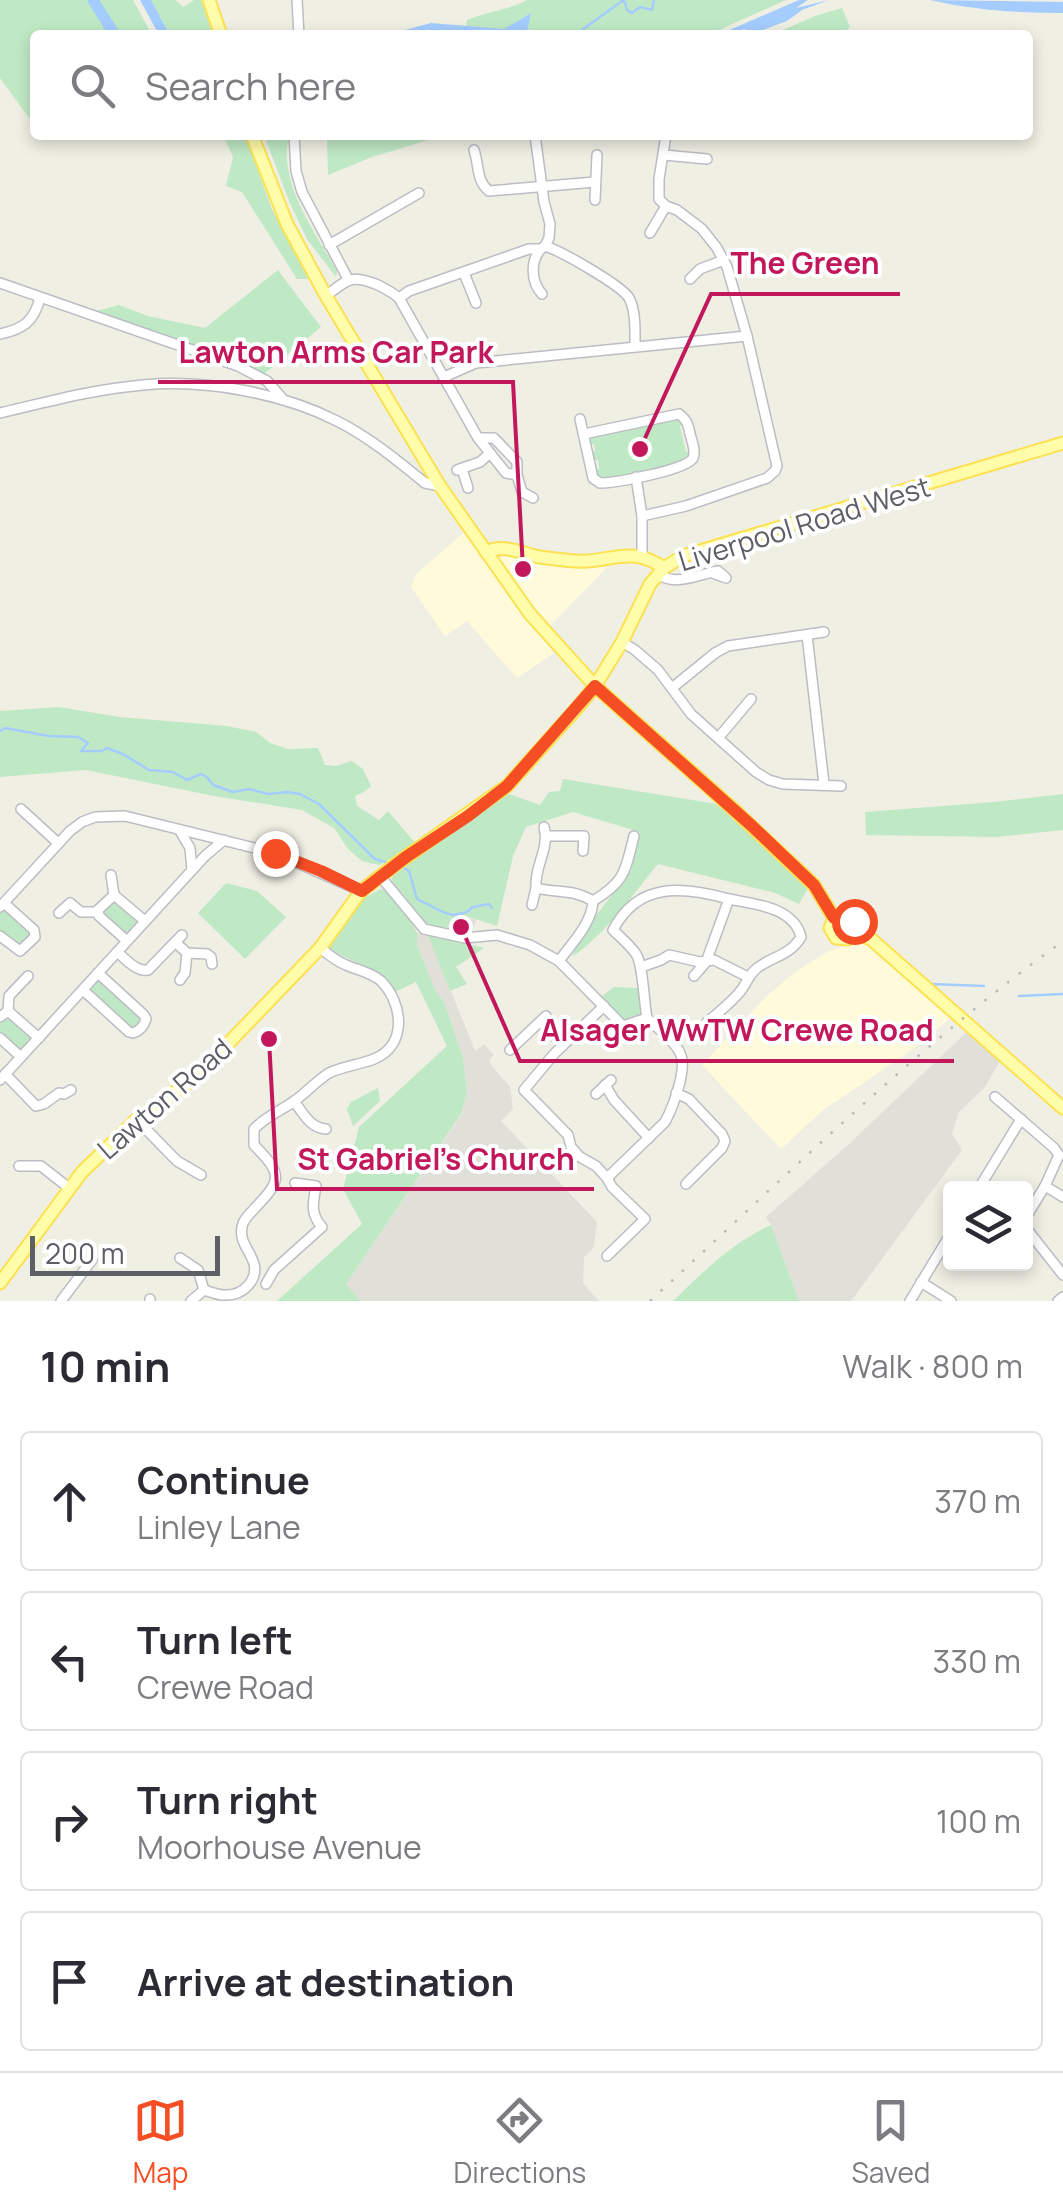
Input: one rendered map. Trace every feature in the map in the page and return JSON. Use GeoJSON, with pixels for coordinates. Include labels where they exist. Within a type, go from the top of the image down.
{"type":"FeatureCollection","features":[{"type":"Feature","properties":{"kind":"main road"},"geometry":{"type":"LineString","coordinates":[[208,0],[219,30]]}},
{"type":"Feature","properties":{"kind":"main road"},"geometry":{"type":"LineString","coordinates":[[254,140],[287,224],[326,296],[440,486],[530,614],[595,686],[814,885],[834,918]]}},
{"type":"Feature","properties":{"kind":"main road","name":"Liverpool Road West"},"geometry":{"type":"LineString","coordinates":[[486,552],[499,547],[576,561],[642,556],[661,571],[683,556],[1063,443]]}},
{"type":"Feature","properties":{"kind":"main road","name":"Lawton Road"},"geometry":{"type":"LineString","coordinates":[[0,1283],[92,1160],[137,1120],[195,1078],[320,948],[362,891],[507,786],[595,686],[661,571]]}},
{"type":"Feature","properties":{"kind":"main road"},"geometry":{"type":"LineString","coordinates":[[834,918],[852,918],[854,933],[848,938],[836,938],[830,928],[834,918]]}},
{"type":"Feature","properties":{"kind":"main road"},"geometry":{"type":"LineString","coordinates":[[854,933],[871,939],[1063,1108]]}},
{"type":"Feature","properties":{"kind":"street"},"geometry":{"type":"LineString","coordinates":[[297,0],[300,30]]}},
{"type":"Feature","properties":{"kind":"street"},"geometry":{"type":"LineString","coordinates":[[294,140],[302,192],[348,280]]}},
{"type":"Feature","properties":{"kind":"street"},"geometry":{"type":"LineString","coordinates":[[536,140],[550,224],[549,238],[536,254],[533,278],[542,294]]}},
{"type":"Feature","properties":{"kind":"street"},"geometry":{"type":"LineString","coordinates":[[642,516],[686,506],[767,478],[775,471],[776,458],[724,260],[702,229],[660,199],[666,140]]}},
{"type":"Feature","properties":{"kind":"street"},"geometry":{"type":"LineString","coordinates":[[474,150],[480,179],[489,190],[596,182]]}},
{"type":"Feature","properties":{"kind":"street"},"geometry":{"type":"LineString","coordinates":[[596,200],[597,155]]}},
{"type":"Feature","properties":{"kind":"street"},"geometry":{"type":"LineString","coordinates":[[664,156],[707,159]]}},
{"type":"Feature","properties":{"kind":"street"},"geometry":{"type":"LineString","coordinates":[[329,245],[362,219],[419,193]]}},
{"type":"Feature","properties":{"kind":"street"},"geometry":{"type":"LineString","coordinates":[[650,233],[666,206]]}},
{"type":"Feature","properties":{"kind":"street"},"geometry":{"type":"LineString","coordinates":[[400,298],[409,291],[528,248],[543,247],[564,255],[626,294],[632,309],[636,346]]}},
{"type":"Feature","properties":{"kind":"street"},"geometry":{"type":"LineString","coordinates":[[690,279],[700,269],[724,260]]}},
{"type":"Feature","properties":{"kind":"street"},"geometry":{"type":"LineString","coordinates":[[464,273],[476,303]]}},
{"type":"Feature","properties":{"kind":"street"},"geometry":{"type":"LineString","coordinates":[[326,296],[348,280],[362,278],[400,298],[478,438],[506,473],[516,475]]}},
{"type":"Feature","properties":{"kind":"street"},"geometry":{"type":"LineString","coordinates":[[0,282],[253,374],[267,381],[282,399]]}},
{"type":"Feature","properties":{"kind":"street"},"geometry":{"type":"LineString","coordinates":[[0,334],[28,324],[37,312],[40,298]]}},
{"type":"Feature","properties":{"kind":"street"},"geometry":{"type":"LineString","coordinates":[[444,377],[476,363],[747,336]]}},
{"type":"Feature","properties":{"kind":"street"},"geometry":{"type":"LineString","coordinates":[[248,390],[253,374]]}},
{"type":"Feature","properties":{"kind":"street"},"geometry":{"type":"LineString","coordinates":[[0,413],[147,384],[248,390],[310,408],[342,423],[426,483],[440,486]]}},
{"type":"Feature","properties":{"kind":"street"},"geometry":{"type":"LineString","coordinates":[[580,420],[593,478],[604,484],[690,462],[694,452],[687,420],[676,414],[584,434]]}},
{"type":"Feature","properties":{"kind":"street"},"geometry":{"type":"LineString","coordinates":[[478,438],[494,438],[517,462],[516,475],[522,492],[534,498]]}},
{"type":"Feature","properties":{"kind":"street"},"geometry":{"type":"LineString","coordinates":[[468,488],[460,470],[489,454]]}},
{"type":"Feature","properties":{"kind":"street"},"geometry":{"type":"LineString","coordinates":[[401,464],[414,466],[425,460]]}},
{"type":"Feature","properties":{"kind":"street"},"geometry":{"type":"LineString","coordinates":[[636,478],[642,516],[642,556]]}},
{"type":"Feature","properties":{"kind":"street"},"geometry":{"type":"LineString","coordinates":[[661,571],[668,580],[710,572]]}},
{"type":"Feature","properties":{"kind":"street"},"geometry":{"type":"LineString","coordinates":[[672,688],[728,646],[824,632]]}},
{"type":"Feature","properties":{"kind":"street"},"geometry":{"type":"LineString","coordinates":[[807,635],[824,784]]}},
{"type":"Feature","properties":{"kind":"street"},"geometry":{"type":"LineString","coordinates":[[622,642],[646,658],[691,714],[756,772],[783,784],[840,786]]}},
{"type":"Feature","properties":{"kind":"street"},"geometry":{"type":"LineString","coordinates":[[719,737],[749,702],[757,713]]}},
{"type":"Feature","properties":{"kind":"street"},"geometry":{"type":"LineString","coordinates":[[21,809],[58,843]]}},
{"type":"Feature","properties":{"kind":"street"},"geometry":{"type":"LineString","coordinates":[[0,936],[20,951],[35,937],[34,930],[2,905],[82,822],[110,815],[275,853],[362,891]]}},
{"type":"Feature","properties":{"kind":"street"},"geometry":{"type":"LineString","coordinates":[[178,829],[190,848],[192,870]]}},
{"type":"Feature","properties":{"kind":"street"},"geometry":{"type":"LineString","coordinates":[[532,905],[545,832],[584,836],[583,851]]}},
{"type":"Feature","properties":{"kind":"street"},"geometry":{"type":"LineString","coordinates":[[560,961],[588,920],[593,901],[625,874],[634,836]]}},
{"type":"Feature","properties":{"kind":"street"},"geometry":{"type":"LineString","coordinates":[[71,1090],[36,1106],[3,1077],[224,840]]}},
{"type":"Feature","properties":{"kind":"street"},"geometry":{"type":"LineString","coordinates":[[111,875],[114,895],[145,921]]}},
{"type":"Feature","properties":{"kind":"street"},"geometry":{"type":"LineString","coordinates":[[380,876],[424,929],[466,938],[514,938],[560,961],[623,1026],[647,1018]]}},
{"type":"Feature","properties":{"kind":"street"},"geometry":{"type":"LineString","coordinates":[[536,888],[579,892],[593,901]]}},
{"type":"Feature","properties":{"kind":"street"},"geometry":{"type":"LineString","coordinates":[[607,1178],[666,1122],[683,1066],[674,1044],[647,1018],[641,967],[635,952],[610,933],[627,909],[653,893],[676,890],[772,908],[799,929],[801,938],[791,950],[760,966],[748,977],[740,994],[707,1022]]}},
{"type":"Feature","properties":{"kind":"street"},"geometry":{"type":"LineString","coordinates":[[59,913],[70,903],[81,912],[97,912],[114,895]]}},
{"type":"Feature","properties":{"kind":"street"},"geometry":{"type":"LineString","coordinates":[[694,976],[706,962],[729,899]]}},
{"type":"Feature","properties":{"kind":"street"},"geometry":{"type":"LineString","coordinates":[[97,912],[127,942]]}},
{"type":"Feature","properties":{"kind":"street"},"geometry":{"type":"LineString","coordinates":[[117,952],[142,971],[148,970],[178,938],[187,953],[180,980]]}},
{"type":"Feature","properties":{"kind":"street"},"geometry":{"type":"LineString","coordinates":[[204,1290],[228,1296],[239,1293],[252,1279],[254,1265],[241,1230],[244,1220],[278,1180],[275,1168],[254,1146],[254,1129],[334,1071],[380,1055],[393,1043],[400,1026],[394,1000],[375,976],[341,964],[320,948]]}},
{"type":"Feature","properties":{"kind":"street"},"geometry":{"type":"LineString","coordinates":[[187,953],[207,954],[212,964]]}},
{"type":"Feature","properties":{"kind":"street"},"geometry":{"type":"LineString","coordinates":[[641,967],[669,955],[714,960],[748,977]]}},
{"type":"Feature","properties":{"kind":"street"},"geometry":{"type":"LineString","coordinates":[[82,990],[128,1032],[138,1032],[145,1024],[144,1015],[98,973]]}},
{"type":"Feature","properties":{"kind":"street"},"geometry":{"type":"LineString","coordinates":[[28,976],[9,996],[4,1014],[39,1038]]}},
{"type":"Feature","properties":{"kind":"street"},"geometry":{"type":"LineString","coordinates":[[604,1006],[520,1090],[568,1135],[571,1147],[580,1157],[596,1166],[645,1219],[610,1249]]}},
{"type":"Feature","properties":{"kind":"street"},"geometry":{"type":"LineString","coordinates":[[510,1050],[543,1019],[562,1045]]}},
{"type":"Feature","properties":{"kind":"street"},"geometry":{"type":"LineString","coordinates":[[0,1038],[21,1057]]}},
{"type":"Feature","properties":{"kind":"street"},"geometry":{"type":"LineString","coordinates":[[596,1094],[608,1082],[614,1100],[650,1138]]}},
{"type":"Feature","properties":{"kind":"street"},"geometry":{"type":"LineString","coordinates":[[676,1093],[688,1098],[725,1141],[685,1183]]}},
{"type":"Feature","properties":{"kind":"street"},"geometry":{"type":"LineString","coordinates":[[995,1096],[1059,1155],[1033,1205]]}},
{"type":"Feature","properties":{"kind":"street"},"geometry":{"type":"LineString","coordinates":[[294,1101],[322,1132]]}},
{"type":"Feature","properties":{"kind":"street"},"geometry":{"type":"LineString","coordinates":[[137,1120],[177,1161],[201,1176]]}},
{"type":"Feature","properties":{"kind":"street"},"geometry":{"type":"LineString","coordinates":[[982,1181],[1021,1120]]}},
{"type":"Feature","properties":{"kind":"street"},"geometry":{"type":"LineString","coordinates":[[19,1166],[42,1166],[69,1188]]}},
{"type":"Feature","properties":{"kind":"street"},"geometry":{"type":"LineString","coordinates":[[252,1279],[268,1285],[274,1270],[322,1227],[312,1210],[316,1186],[278,1180]]}},
{"type":"Feature","properties":{"kind":"street"},"geometry":{"type":"LineString","coordinates":[[1044,1186],[1063,1197]]}},
{"type":"Feature","properties":{"kind":"street"},"geometry":{"type":"LineString","coordinates":[[1033,1237],[1063,1275]]}},
{"type":"Feature","properties":{"kind":"street"},"geometry":{"type":"LineString","coordinates":[[910,1301],[943,1246]]}},
{"type":"Feature","properties":{"kind":"street"},"geometry":{"type":"LineString","coordinates":[[186,1257],[198,1270],[204,1290]]}},
{"type":"Feature","properties":{"kind":"street"},"geometry":{"type":"LineString","coordinates":[[61,1301],[92,1260]]}},
{"type":"Feature","properties":{"kind":"street"},"geometry":{"type":"LineString","coordinates":[[922,1282],[951,1301]]}},
{"type":"Feature","properties":{"kind":"street"},"geometry":{"type":"LineString","coordinates":[[191,1301],[204,1290]]}},
{"type":"Feature","properties":{"kind":"shaded area"},"geometry":{"type":"Polygon","coordinates":[[[467,530],[554,653],[517,678],[467,621],[445,636],[411,587],[417,573],[467,530]]]}},
{"type":"Feature","properties":{"kind":"shaded area"},"geometry":{"type":"Polygon","coordinates":[[[508,553],[557,564],[607,567],[550,626],[498,560],[508,553]]]}},
{"type":"Feature","properties":{"kind":"shaded area"},"geometry":{"type":"Polygon","coordinates":[[[463,915],[476,920],[472,935],[446,931],[451,919],[463,915]]]}},
{"type":"Feature","properties":{"kind":"shaded area"},"geometry":{"type":"Polygon","coordinates":[[[417,933],[428,935],[474,1048],[476,1051],[484,1044],[494,1055],[489,1060],[491,1065],[510,1087],[513,1109],[501,1121],[597,1222],[594,1247],[584,1257],[583,1283],[599,1301],[361,1301],[346,1284],[461,1115],[467,1092],[463,1057],[444,1002],[417,945],[417,933]]]}},
{"type":"Feature","properties":{"kind":"shaded area"},"geometry":{"type":"Polygon","coordinates":[[[856,940],[877,948],[953,1016],[909,1052],[823,1110],[781,1149],[702,1065],[795,972],[856,940]]]}},
{"type":"Feature","properties":{"kind":"shaded area"},"geometry":{"type":"Polygon","coordinates":[[[969,1030],[1001,1059],[985,1087],[959,1112],[952,1134],[962,1150],[851,1301],[799,1301],[766,1217],[969,1030]]]}},
{"type":"Feature","properties":{"kind":"green space"},"geometry":{"type":"Polygon","coordinates":[[[0,0],[133,0],[149,30],[30,30],[30,119],[0,78],[0,0]]]}},
{"type":"Feature","properties":{"kind":"green space"},"geometry":{"type":"Polygon","coordinates":[[[151,0],[175,0],[183,7],[201,0],[211,30],[167,30],[151,0]]]}},
{"type":"Feature","properties":{"kind":"green space"},"geometry":{"type":"Polygon","coordinates":[[[527,0],[786,0],[719,30],[528,30],[531,13],[504,30],[466,27],[467,20],[527,0]]]}},
{"type":"Feature","properties":{"kind":"green space"},"geometry":{"type":"Polygon","coordinates":[[[842,8],[850,27],[783,30],[842,8]]]}},
{"type":"Feature","properties":{"kind":"green space"},"geometry":{"type":"Polygon","coordinates":[[[225,140],[247,140],[272,209],[308,279],[297,279],[242,192],[226,186],[233,157],[225,140]]]}},
{"type":"Feature","properties":{"kind":"green space"},"geometry":{"type":"Polygon","coordinates":[[[266,140],[289,140],[293,189],[337,271],[336,277],[307,239],[266,140]]]}},
{"type":"Feature","properties":{"kind":"green space"},"geometry":{"type":"Polygon","coordinates":[[[327,140],[428,140],[372,157],[328,175],[327,140]]]}},
{"type":"Feature","properties":{"kind":"green space"},"geometry":{"type":"Polygon","coordinates":[[[278,270],[321,327],[264,374],[249,365],[96,311],[119,305],[148,316],[205,328],[278,270]]]}},
{"type":"Feature","properties":{"kind":"green space"},"geometry":{"type":"Polygon","coordinates":[[[674,416],[685,424],[680,426],[686,452],[692,452],[686,461],[599,479],[594,470],[599,469],[598,460],[591,460],[590,453],[595,451],[594,444],[588,445],[590,437],[674,416]]]}},
{"type":"Feature","properties":{"kind":"green space"},"geometry":{"type":"Polygon","coordinates":[[[59,707],[119,717],[227,726],[256,732],[270,743],[288,749],[318,748],[325,765],[352,761],[363,769],[371,786],[355,796],[357,806],[379,820],[388,811],[416,844],[380,865],[362,861],[334,828],[302,810],[86,770],[0,777],[0,711],[59,707]]]}},
{"type":"Feature","properties":{"kind":"green space"},"geometry":{"type":"Polygon","coordinates":[[[563,779],[717,804],[808,888],[799,904],[775,893],[658,864],[607,925],[572,957],[582,933],[631,871],[640,832],[573,812],[526,827],[513,856],[497,926],[463,915],[451,919],[446,931],[426,929],[392,881],[395,871],[506,793],[540,805],[549,792],[560,791],[563,779]]]}},
{"type":"Feature","properties":{"kind":"green space"},"geometry":{"type":"Polygon","coordinates":[[[1063,794],[1063,830],[996,837],[866,835],[865,812],[1063,794]]]}},
{"type":"Feature","properties":{"kind":"green space"},"geometry":{"type":"Polygon","coordinates":[[[226,883],[257,891],[286,917],[245,959],[198,913],[226,883]]]}},
{"type":"Feature","properties":{"kind":"green space"},"geometry":{"type":"Polygon","coordinates":[[[381,889],[387,890],[407,914],[417,933],[417,945],[444,1002],[463,1057],[467,1092],[461,1114],[346,1284],[361,1301],[277,1301],[362,1224],[343,1189],[359,1127],[447,1046],[416,982],[395,992],[372,970],[327,946],[360,900],[381,889]]]}},
{"type":"Feature","properties":{"kind":"green space"},"geometry":{"type":"Polygon","coordinates":[[[113,897],[142,921],[126,938],[100,911],[113,897]]]}},
{"type":"Feature","properties":{"kind":"green space"},"geometry":{"type":"Polygon","coordinates":[[[4,906],[33,934],[22,948],[0,933],[0,911],[4,906]]]}},
{"type":"Feature","properties":{"kind":"green space"},"geometry":{"type":"Polygon","coordinates":[[[428,935],[484,948],[456,967],[467,984],[450,991],[428,935]]]}},
{"type":"Feature","properties":{"kind":"green space"},"geometry":{"type":"Polygon","coordinates":[[[98,976],[144,1020],[133,1031],[86,990],[98,976]]]}},
{"type":"Feature","properties":{"kind":"green space"},"geometry":{"type":"Polygon","coordinates":[[[614,987],[638,988],[638,1018],[623,1020],[602,996],[614,987]]]}},
{"type":"Feature","properties":{"kind":"green space"},"geometry":{"type":"Polygon","coordinates":[[[5,1014],[36,1037],[20,1054],[0,1035],[0,1020],[5,1014]]]}},
{"type":"Feature","properties":{"kind":"green space"},"geometry":{"type":"Polygon","coordinates":[[[378,1088],[380,1101],[353,1126],[347,1109],[351,1102],[378,1088]]]}},
{"type":"Feature","properties":{"kind":"green space"},"geometry":{"type":"Polygon","coordinates":[[[771,1225],[799,1301],[673,1301],[731,1249],[771,1225]]]}},
{"type":"Feature","properties":{"kind":"water"},"geometry":{"type":"Polygon","coordinates":[[[140,0],[151,0],[167,30],[156,30],[140,0]]]}},
{"type":"Feature","properties":{"kind":"water"},"geometry":{"type":"Polygon","coordinates":[[[799,0],[808,0],[796,8],[829,0],[764,30],[730,30],[799,0]]]}},
{"type":"Feature","properties":{"kind":"water"},"geometry":{"type":"Polygon","coordinates":[[[930,0],[1063,2],[1063,13],[996,10],[930,0]]]}},
{"type":"Feature","properties":{"kind":"water"},"geometry":{"type":"Polygon","coordinates":[[[531,13],[527,30],[405,30],[431,23],[504,29],[531,13]]]}},
{"type":"Feature","properties":{"kind":"waterway"},"geometry":{"type":"LineString","coordinates":[[93,0],[112,30]]}},
{"type":"Feature","properties":{"kind":"waterway"},"geometry":{"type":"LineString","coordinates":[[582,30],[622,1],[632,13],[640,7],[652,10],[654,0]]}},
{"type":"Feature","properties":{"kind":"waterway"},"geometry":{"type":"LineString","coordinates":[[0,731],[5,728],[78,737],[88,743],[81,751],[107,748],[149,770],[173,772],[187,780],[201,774],[213,785],[233,792],[249,789],[268,794],[300,794],[319,804],[375,859],[385,862]]}},
{"type":"Feature","properties":{"kind":"waterway"},"geometry":{"type":"LineString","coordinates":[[404,868],[409,871],[417,899],[445,913],[454,915],[489,904],[492,908]]}},
{"type":"Feature","properties":{"kind":"waterway"},"geometry":{"type":"LineString","coordinates":[[931,984],[984,986]]}},
{"type":"Feature","properties":{"kind":"waterway"},"geometry":{"type":"LineString","coordinates":[[1019,996],[1063,994]]}},
{"type":"Feature","properties":{"kind":"railway"},"geometry":{"type":"LineString","coordinates":[[650,1301],[903,1069],[1063,941]]}},
{"type":"Feature","properties":{"kind":"place","name":"The Green"},"geometry":{"type":"Point","coordinates":[640,449]}},
{"type":"Feature","properties":{"kind":"place","name":"Lawton Arms Car Park"},"geometry":{"type":"Point","coordinates":[523,569]}},
{"type":"Feature","properties":{"kind":"place","name":"Alsager WwTW Crewe Road"},"geometry":{"type":"Point","coordinates":[461,927]}},
{"type":"Feature","properties":{"kind":"place","name":"St Gabriel's Church"},"geometry":{"type":"Point","coordinates":[269,1039]}},
{"type":"Feature","properties":{"kind":"route"},"geometry":{"type":"LineString","coordinates":[[275,853],[362,891],[507,786],[595,686],[814,885],[834,918],[844,915],[854,921]]}}]}
